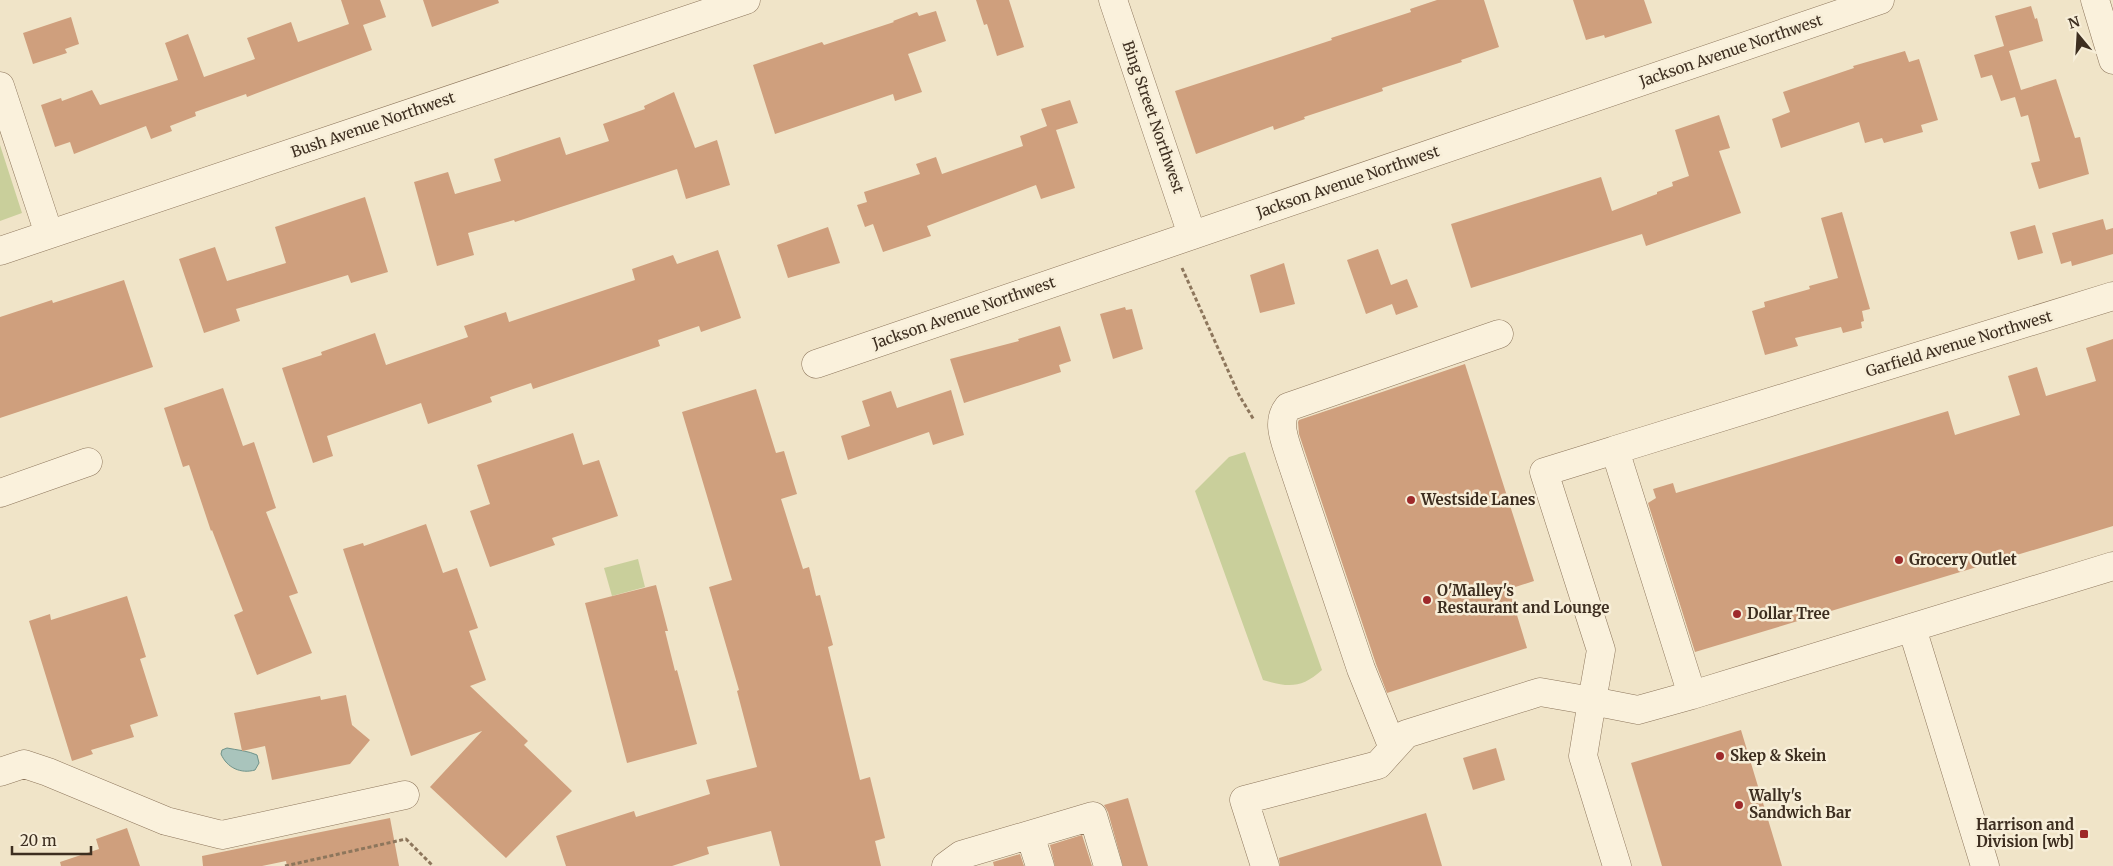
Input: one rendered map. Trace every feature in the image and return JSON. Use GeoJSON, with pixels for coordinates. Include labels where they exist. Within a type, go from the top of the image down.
{"type":"FeatureCollection","features":[{"type":"Feature","properties":{"kind":"street","name":"Bush Avenue Northwest"},"geometry":{"type":"LineString","coordinates":[[0,251],[746,0]]}},
{"type":"Feature","properties":{"kind":"street","name":"Bing Street Northwest"},"geometry":{"type":"LineString","coordinates":[[1113,0],[1181,239]]}},
{"type":"Feature","properties":{"kind":"street","name":"Jackson Avenue Northwest"},"geometry":{"type":"LineString","coordinates":[[816,364],[1880,0]]}},
{"type":"Feature","properties":{"kind":"street"},"geometry":{"type":"LineString","coordinates":[[2095,0],[2113,60]]}},
{"type":"Feature","properties":{"kind":"street"},"geometry":{"type":"LineString","coordinates":[[0,86],[49,234]]}},
{"type":"Feature","properties":{"kind":"street","name":"Garfield Avenue Northwest"},"geometry":{"type":"LineString","coordinates":[[1592,701],[1601,650],[1544,472],[2113,296]]}},
{"type":"Feature","properties":{"kind":"street"},"geometry":{"type":"LineString","coordinates":[[1393,748],[1361,669],[1290,457],[1282,427],[1281,415],[1288,407],[1498,334]]}},
{"type":"Feature","properties":{"kind":"street"},"geometry":{"type":"LineString","coordinates":[[1616,450],[1692,695]]}},
{"type":"Feature","properties":{"kind":"street"},"geometry":{"type":"LineString","coordinates":[[0,493],[88,462]]}},
{"type":"Feature","properties":{"kind":"street"},"geometry":{"type":"LineString","coordinates":[[1265,866],[1244,800],[1378,766],[1406,734],[1540,692],[1638,710],[2113,566]]}},
{"type":"Feature","properties":{"kind":"street"},"geometry":{"type":"LineString","coordinates":[[1912,628],[1985,866]]}},
{"type":"Feature","properties":{"kind":"street"},"geometry":{"type":"LineString","coordinates":[[1592,701],[1583,756],[1617,866]]}},
{"type":"Feature","properties":{"kind":"street"},"geometry":{"type":"LineString","coordinates":[[0,772],[24,764],[166,822],[222,835],[405,795]]}},
{"type":"Feature","properties":{"kind":"street"},"geometry":{"type":"LineString","coordinates":[[946,866],[961,855],[989,857],[1030,835],[1093,816],[1108,866]]}},
{"type":"Feature","properties":{"kind":"street"},"geometry":{"type":"LineString","coordinates":[[1030,835],[1040,866]]}},
{"type":"Feature","properties":{"kind":"path"},"geometry":{"type":"LineString","coordinates":[[1181,239],[1238,395],[1259,429]]}},
{"type":"Feature","properties":{"kind":"path"},"geometry":{"type":"LineString","coordinates":[[285,866],[406,839],[433,866]]}},
{"type":"Feature","properties":{"kind":"green space"},"geometry":{"type":"Polygon","coordinates":[[[0,145],[22,213],[0,221],[0,145]]]}},
{"type":"Feature","properties":{"kind":"green space"},"geometry":{"type":"Polygon","coordinates":[[[1245,452],[1322,670],[1307,681],[1294,685],[1263,680],[1195,491],[1229,457],[1245,452]]]}},
{"type":"Feature","properties":{"kind":"green space"},"geometry":{"type":"Polygon","coordinates":[[[638,559],[645,587],[612,596],[604,568],[638,559]]]}},
{"type":"Feature","properties":{"kind":"water"},"geometry":{"type":"Polygon","coordinates":[[[227,748],[257,755],[259,763],[255,770],[235,769],[227,763],[221,754],[222,750],[227,748]]]}},
{"type":"Feature","properties":{"kind":"building"},"geometry":{"type":"Polygon","coordinates":[[[341,0],[380,0],[386,17],[363,25],[372,50],[247,97],[246,94],[195,112],[196,116],[170,126],[172,131],[151,139],[146,126],[74,154],[70,142],[55,147],[41,105],[61,98],[62,101],[92,90],[100,105],[178,80],[165,43],[188,34],[204,77],[255,59],[247,38],[291,22],[298,42],[349,24],[341,0]]]}},
{"type":"Feature","properties":{"kind":"building"},"geometry":{"type":"Polygon","coordinates":[[[423,0],[498,0],[499,3],[432,27],[423,0]]]}},
{"type":"Feature","properties":{"kind":"building"},"geometry":{"type":"Polygon","coordinates":[[[976,0],[1009,0],[1024,47],[997,56],[987,24],[984,25],[976,0]]]}},
{"type":"Feature","properties":{"kind":"building"},"geometry":{"type":"Polygon","coordinates":[[[1437,0],[1484,0],[1499,47],[1461,60],[1462,62],[1382,88],[1383,91],[1304,117],[1305,119],[1274,130],[1273,126],[1196,154],[1175,91],[1332,40],[1331,38],[1411,12],[1410,9],[1437,0]]]}},
{"type":"Feature","properties":{"kind":"building"},"geometry":{"type":"Polygon","coordinates":[[[1573,0],[1644,0],[1652,23],[1605,38],[1604,35],[1586,40],[1573,0]]]}},
{"type":"Feature","properties":{"kind":"building"},"geometry":{"type":"Polygon","coordinates":[[[2031,6],[2035,19],[2037,18],[2043,41],[2009,51],[2021,90],[2056,79],[2075,138],[2080,137],[2089,174],[2039,189],[2031,163],[2040,161],[2028,115],[2021,117],[2015,97],[2001,101],[1992,75],[1981,78],[1974,55],[2004,46],[1995,16],[2031,6]]]}},
{"type":"Feature","properties":{"kind":"building"},"geometry":{"type":"Polygon","coordinates":[[[936,11],[946,41],[908,54],[922,92],[895,101],[893,94],[775,134],[753,65],[822,42],[824,45],[894,22],[917,12],[919,16],[936,11]]]}},
{"type":"Feature","properties":{"kind":"building"},"geometry":{"type":"Polygon","coordinates":[[[71,17],[79,44],[65,49],[67,53],[33,64],[23,33],[71,17]]]}},
{"type":"Feature","properties":{"kind":"building"},"geometry":{"type":"Polygon","coordinates":[[[1905,51],[1909,62],[1919,59],[1938,120],[1921,125],[1923,132],[1884,143],[1882,138],[1865,143],[1859,122],[1781,148],[1772,119],[1790,112],[1783,92],[1854,68],[1853,66],[1905,51]]]}},
{"type":"Feature","properties":{"kind":"building"},"geometry":{"type":"Polygon","coordinates":[[[674,92],[695,148],[717,140],[730,185],[686,199],[677,169],[515,222],[514,220],[468,233],[474,255],[437,266],[414,182],[448,172],[455,194],[501,181],[494,159],[560,137],[566,155],[609,141],[603,124],[645,109],[644,106],[674,92]]]}},
{"type":"Feature","properties":{"kind":"building"},"geometry":{"type":"Polygon","coordinates":[[[1070,100],[1078,123],[1056,130],[1075,188],[1041,199],[1036,185],[927,226],[931,236],[883,252],[873,224],[865,227],[857,205],[867,202],[864,192],[920,174],[916,164],[936,157],[942,174],[1023,146],[1020,136],[1047,126],[1041,109],[1070,100]]]}},
{"type":"Feature","properties":{"kind":"building"},"geometry":{"type":"Polygon","coordinates":[[[1719,115],[1730,148],[1719,151],[1741,213],[1646,246],[1642,234],[1471,288],[1451,224],[1601,177],[1612,211],[1657,194],[1657,192],[1673,186],[1672,182],[1689,176],[1675,130],[1719,115]]]}},
{"type":"Feature","properties":{"kind":"building"},"geometry":{"type":"Polygon","coordinates":[[[365,197],[388,272],[351,283],[348,275],[236,309],[240,321],[204,333],[179,259],[215,247],[227,281],[286,263],[275,227],[365,197]]]}},
{"type":"Feature","properties":{"kind":"building"},"geometry":{"type":"Polygon","coordinates":[[[1842,212],[1870,309],[1862,311],[1864,321],[1861,322],[1862,328],[1843,333],[1841,327],[1795,338],[1798,346],[1765,355],[1752,311],[1765,307],[1764,302],[1810,289],[1809,286],[1838,278],[1821,218],[1842,212]]]}},
{"type":"Feature","properties":{"kind":"building"},"geometry":{"type":"Polygon","coordinates":[[[2103,219],[2106,230],[2113,228],[2113,254],[2072,266],[2071,261],[2061,264],[2052,233],[2103,219]]]}},
{"type":"Feature","properties":{"kind":"building"},"geometry":{"type":"Polygon","coordinates":[[[2035,225],[2043,253],[2018,260],[2010,232],[2035,225]]]}},
{"type":"Feature","properties":{"kind":"building"},"geometry":{"type":"Polygon","coordinates":[[[828,227],[840,263],[788,278],[777,245],[828,227]]]}},
{"type":"Feature","properties":{"kind":"building"},"geometry":{"type":"Polygon","coordinates":[[[1378,249],[1391,285],[1407,279],[1418,307],[1396,315],[1392,304],[1366,314],[1347,260],[1378,249]]]}},
{"type":"Feature","properties":{"kind":"building"},"geometry":{"type":"Polygon","coordinates":[[[718,250],[741,318],[701,332],[699,326],[658,340],[660,346],[533,389],[531,383],[490,397],[492,402],[428,424],[421,403],[327,436],[333,456],[313,463],[282,368],[322,355],[321,352],[375,333],[386,365],[468,337],[464,326],[506,312],[509,322],[635,280],[632,269],[673,255],[677,264],[718,250]]]}},
{"type":"Feature","properties":{"kind":"building"},"geometry":{"type":"Polygon","coordinates":[[[1284,263],[1295,304],[1260,313],[1250,275],[1284,263]]]}},
{"type":"Feature","properties":{"kind":"building"},"geometry":{"type":"Polygon","coordinates":[[[124,280],[153,367],[0,418],[0,317],[52,300],[53,303],[124,280]]]}},
{"type":"Feature","properties":{"kind":"building"},"geometry":{"type":"Polygon","coordinates":[[[1125,307],[1126,310],[1132,309],[1143,349],[1113,359],[1100,314],[1125,307]]]}},
{"type":"Feature","properties":{"kind":"building"},"geometry":{"type":"Polygon","coordinates":[[[1060,326],[1071,361],[1059,365],[1061,372],[964,403],[950,359],[1019,341],[1018,339],[1060,326]]]}},
{"type":"Feature","properties":{"kind":"building"},"geometry":{"type":"Polygon","coordinates":[[[2113,339],[2113,526],[1695,652],[1648,503],[1656,498],[1653,489],[1673,483],[1676,493],[1948,411],[1955,435],[2020,415],[2008,376],[2037,367],[2046,396],[2096,381],[2086,348],[2113,339]]]}},
{"type":"Feature","properties":{"kind":"building","name":"Westside Lanes"},"geometry":{"type":"Polygon","coordinates":[[[1465,364],[1534,581],[1509,589],[1527,648],[1387,693],[1299,434],[1298,422],[1299,420],[1465,364]]]}},
{"type":"Feature","properties":{"kind":"building"},"geometry":{"type":"Polygon","coordinates":[[[223,388],[243,446],[254,442],[276,508],[266,512],[298,593],[289,596],[312,653],[257,675],[234,615],[243,611],[211,531],[189,465],[183,467],[164,408],[223,388]]]}},
{"type":"Feature","properties":{"kind":"building"},"geometry":{"type":"Polygon","coordinates":[[[756,389],[776,453],[784,451],[797,494],[781,499],[803,569],[809,567],[816,596],[820,595],[833,645],[828,647],[860,780],[870,777],[885,838],[875,841],[881,866],[780,866],[771,831],[707,847],[709,854],[672,866],[566,866],[556,836],[634,811],[636,817],[710,794],[706,780],[757,767],[737,691],[739,690],[709,587],[732,580],[682,412],[756,389]]]}},
{"type":"Feature","properties":{"kind":"building"},"geometry":{"type":"Polygon","coordinates":[[[951,390],[964,435],[933,445],[929,432],[848,460],[841,436],[870,426],[862,401],[891,391],[897,408],[951,390]]]}},
{"type":"Feature","properties":{"kind":"building"},"geometry":{"type":"Polygon","coordinates":[[[573,433],[583,465],[599,460],[618,516],[552,538],[555,545],[490,567],[470,511],[490,504],[477,465],[573,433]]]}},
{"type":"Feature","properties":{"kind":"building"},"geometry":{"type":"Polygon","coordinates":[[[426,524],[443,573],[457,568],[478,628],[469,631],[486,680],[470,686],[528,741],[524,745],[572,791],[506,858],[430,787],[482,731],[411,756],[343,549],[363,543],[364,546],[426,524]]]}},
{"type":"Feature","properties":{"kind":"building"},"geometry":{"type":"Polygon","coordinates":[[[656,585],[668,631],[665,631],[675,671],[677,670],[697,744],[627,763],[585,603],[656,585]]]}},
{"type":"Feature","properties":{"kind":"building"},"geometry":{"type":"Polygon","coordinates":[[[127,596],[146,657],[140,659],[158,716],[130,725],[134,737],[91,750],[93,754],[72,761],[29,621],[50,614],[51,620],[127,596]]]}},
{"type":"Feature","properties":{"kind":"building"},"geometry":{"type":"Polygon","coordinates":[[[346,695],[352,725],[370,740],[350,764],[272,780],[265,746],[242,751],[234,713],[320,696],[321,700],[346,695]]]}},
{"type":"Feature","properties":{"kind":"building"},"geometry":{"type":"Polygon","coordinates":[[[1741,730],[1782,866],[1662,866],[1631,763],[1741,730]]]}},
{"type":"Feature","properties":{"kind":"building"},"geometry":{"type":"Polygon","coordinates":[[[1496,748],[1505,780],[1473,790],[1463,758],[1496,748]]]}},
{"type":"Feature","properties":{"kind":"building"},"geometry":{"type":"Polygon","coordinates":[[[1128,798],[1148,866],[1123,866],[1108,812],[1104,805],[1128,798]]]}},
{"type":"Feature","properties":{"kind":"building"},"geometry":{"type":"Polygon","coordinates":[[[1426,813],[1442,866],[1280,866],[1279,858],[1426,813]]]}},
{"type":"Feature","properties":{"kind":"building"},"geometry":{"type":"Polygon","coordinates":[[[390,818],[399,866],[287,866],[286,861],[262,866],[203,866],[202,856],[390,818]]]}},
{"type":"Feature","properties":{"kind":"building"},"geometry":{"type":"Polygon","coordinates":[[[127,828],[140,866],[61,866],[60,862],[99,849],[96,839],[127,828]]]}},
{"type":"Feature","properties":{"kind":"building"},"geometry":{"type":"Polygon","coordinates":[[[1082,835],[1092,866],[1055,866],[1050,845],[1082,835]]]}},
{"type":"Feature","properties":{"kind":"building"},"geometry":{"type":"Polygon","coordinates":[[[1020,854],[1024,866],[994,866],[993,862],[1020,854]]]}},
{"type":"Feature","properties":{"kind":"place","name":"Westside Lanes"},"geometry":{"type":"Point","coordinates":[1411,500]}},
{"type":"Feature","properties":{"kind":"place","name":"Grocery Outlet"},"geometry":{"type":"Point","coordinates":[1899,560]}},
{"type":"Feature","properties":{"kind":"place","name":"O'Malley's Restaurant and Lounge"},"geometry":{"type":"Point","coordinates":[1427,600]}},
{"type":"Feature","properties":{"kind":"place","name":"Dollar Tree"},"geometry":{"type":"Point","coordinates":[1737,614]}},
{"type":"Feature","properties":{"kind":"place","name":"Skep & Skein"},"geometry":{"type":"Point","coordinates":[1720,756]}},
{"type":"Feature","properties":{"kind":"place","name":"Wally's Sandwich Bar"},"geometry":{"type":"Point","coordinates":[1739,805]}},
{"type":"Feature","properties":{"kind":"place","name":"Harrison and Division [wb]"},"geometry":{"type":"Point","coordinates":[2084,834]}}]}
